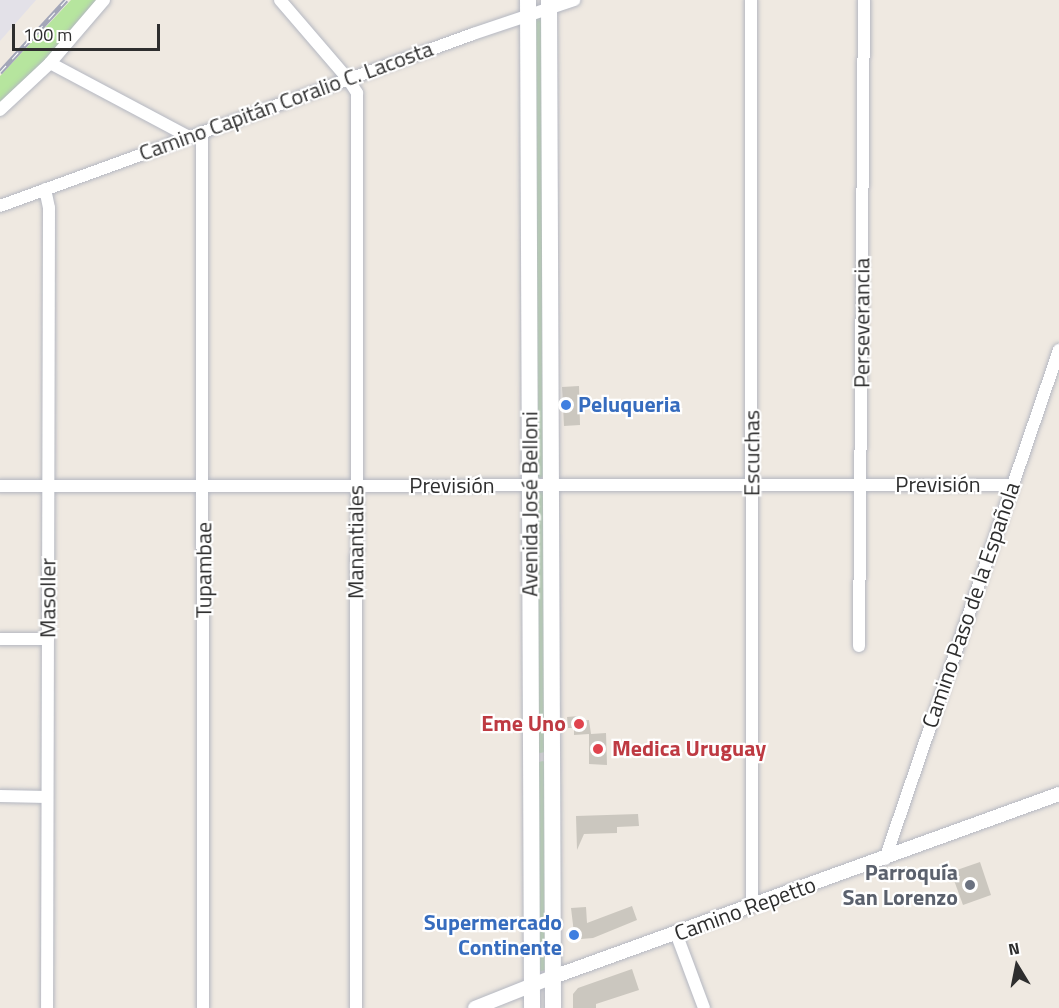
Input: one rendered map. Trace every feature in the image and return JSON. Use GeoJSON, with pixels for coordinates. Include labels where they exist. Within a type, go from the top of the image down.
{"type":"FeatureCollection","features":[{"type":"Feature","properties":{"kind":"main road","name":"Avenida José Belloni"},"geometry":{"type":"LineString","coordinates":[[549,4],[552,1008]]}},
{"type":"Feature","properties":{"kind":"main road","name":"Avenida José Belloni"},"geometry":{"type":"LineString","coordinates":[[529,8],[532,1008]]}},
{"type":"Feature","properties":{"kind":"main road"},"geometry":{"type":"LineString","coordinates":[[531,758],[551,757]]}},
{"type":"Feature","properties":{"kind":"street"},"geometry":{"type":"LineString","coordinates":[[0,110],[50,63],[104,0]]}},
{"type":"Feature","properties":{"kind":"street"},"geometry":{"type":"LineString","coordinates":[[280,0],[348,79]]}},
{"type":"Feature","properties":{"kind":"street","name":"Camino Capitán Coralio C. Lacosta"},"geometry":{"type":"LineString","coordinates":[[0,206],[348,79],[529,8],[574,0]]}},
{"type":"Feature","properties":{"kind":"street","name":"Escuchas"},"geometry":{"type":"LineString","coordinates":[[751,0],[753,906]]}},
{"type":"Feature","properties":{"kind":"street","name":"Perseverancia"},"geometry":{"type":"LineString","coordinates":[[859,646],[864,0]]}},
{"type":"Feature","properties":{"kind":"street"},"geometry":{"type":"LineString","coordinates":[[50,63],[189,137]]}},
{"type":"Feature","properties":{"kind":"street","name":"Manantiales"},"geometry":{"type":"LineString","coordinates":[[348,79],[357,93],[356,1008]]}},
{"type":"Feature","properties":{"kind":"street","name":"Tupambae"},"geometry":{"type":"LineString","coordinates":[[202,132],[203,1008]]}},
{"type":"Feature","properties":{"kind":"street","name":"Masoller"},"geometry":{"type":"LineString","coordinates":[[45,189],[49,208],[47,1008]]}},
{"type":"Feature","properties":{"kind":"street","name":"Camino Paso de la Española"},"geometry":{"type":"LineString","coordinates":[[885,859],[1059,350]]}},
{"type":"Feature","properties":{"kind":"street","name":"Previsión"},"geometry":{"type":"LineString","coordinates":[[0,486],[1012,485]]}},
{"type":"Feature","properties":{"kind":"street"},"geometry":{"type":"LineString","coordinates":[[0,639],[48,639]]}},
{"type":"Feature","properties":{"kind":"street","name":"Camino Repetto"},"geometry":{"type":"LineString","coordinates":[[475,1008],[552,977],[885,859],[1059,794]]}},
{"type":"Feature","properties":{"kind":"street"},"geometry":{"type":"LineString","coordinates":[[0,796],[47,797]]}},
{"type":"Feature","properties":{"kind":"street"},"geometry":{"type":"LineString","coordinates":[[676,933],[704,1008]]}},
{"type":"Feature","properties":{"kind":"shaded area"},"geometry":{"type":"Polygon","coordinates":[[[0,0],[36,0],[0,41],[0,0]]]}},
{"type":"Feature","properties":{"kind":"green space"},"geometry":{"type":"Polygon","coordinates":[[[71,0],[99,0],[53,54],[0,105],[0,76],[71,0]]]}},
{"type":"Feature","properties":{"kind":"green space"},"geometry":{"type":"Polygon","coordinates":[[[534,16],[542,18],[543,477],[538,479],[534,16]]]}},
{"type":"Feature","properties":{"kind":"green space"},"geometry":{"type":"Polygon","coordinates":[[[535,488],[543,488],[545,752],[540,753],[537,752],[535,488]]]}},
{"type":"Feature","properties":{"kind":"green space"},"geometry":{"type":"Polygon","coordinates":[[[539,762],[546,763],[546,970],[538,971],[539,762]]]}},
{"type":"Feature","properties":{"kind":"building"},"geometry":{"type":"Polygon","coordinates":[[[579,386],[580,425],[564,426],[562,387],[579,386]]]}},
{"type":"Feature","properties":{"kind":"building"},"geometry":{"type":"Polygon","coordinates":[[[579,716],[579,721],[589,720],[591,734],[606,733],[607,765],[589,764],[589,734],[574,735],[574,728],[568,728],[567,717],[579,716]]]}},
{"type":"Feature","properties":{"kind":"building"},"geometry":{"type":"Polygon","coordinates":[[[638,814],[639,826],[617,827],[617,833],[584,834],[577,850],[576,816],[638,814]]]}},
{"type":"Feature","properties":{"kind":"building","name":"Parroquía San Lorenzo"},"geometry":{"type":"Polygon","coordinates":[[[980,862],[991,895],[963,905],[951,872],[980,862]]]}},
{"type":"Feature","properties":{"kind":"building"},"geometry":{"type":"Polygon","coordinates":[[[632,906],[637,920],[593,938],[581,939],[574,933],[571,908],[586,907],[587,923],[632,906]]]}},
{"type":"Feature","properties":{"kind":"building"},"geometry":{"type":"Polygon","coordinates":[[[632,969],[639,990],[596,1004],[596,1008],[573,1008],[573,994],[578,988],[632,969]]]}},
{"type":"Feature","properties":{"kind":"railway"},"geometry":{"type":"LineString","coordinates":[[0,72],[66,0]]}},
{"type":"Feature","properties":{"kind":"place","name":"Peluqueria"},"geometry":{"type":"Point","coordinates":[566,405]}},
{"type":"Feature","properties":{"kind":"place","name":"Eme Uno"},"geometry":{"type":"Point","coordinates":[579,724]}},
{"type":"Feature","properties":{"kind":"place","name":"Medica Uruguay"},"geometry":{"type":"Point","coordinates":[598,749]}},
{"type":"Feature","properties":{"kind":"place","name":"Parroquía San Lorenzo"},"geometry":{"type":"Point","coordinates":[970,885]}},
{"type":"Feature","properties":{"kind":"place","name":"Supermercado Continente"},"geometry":{"type":"Point","coordinates":[574,935]}}]}
